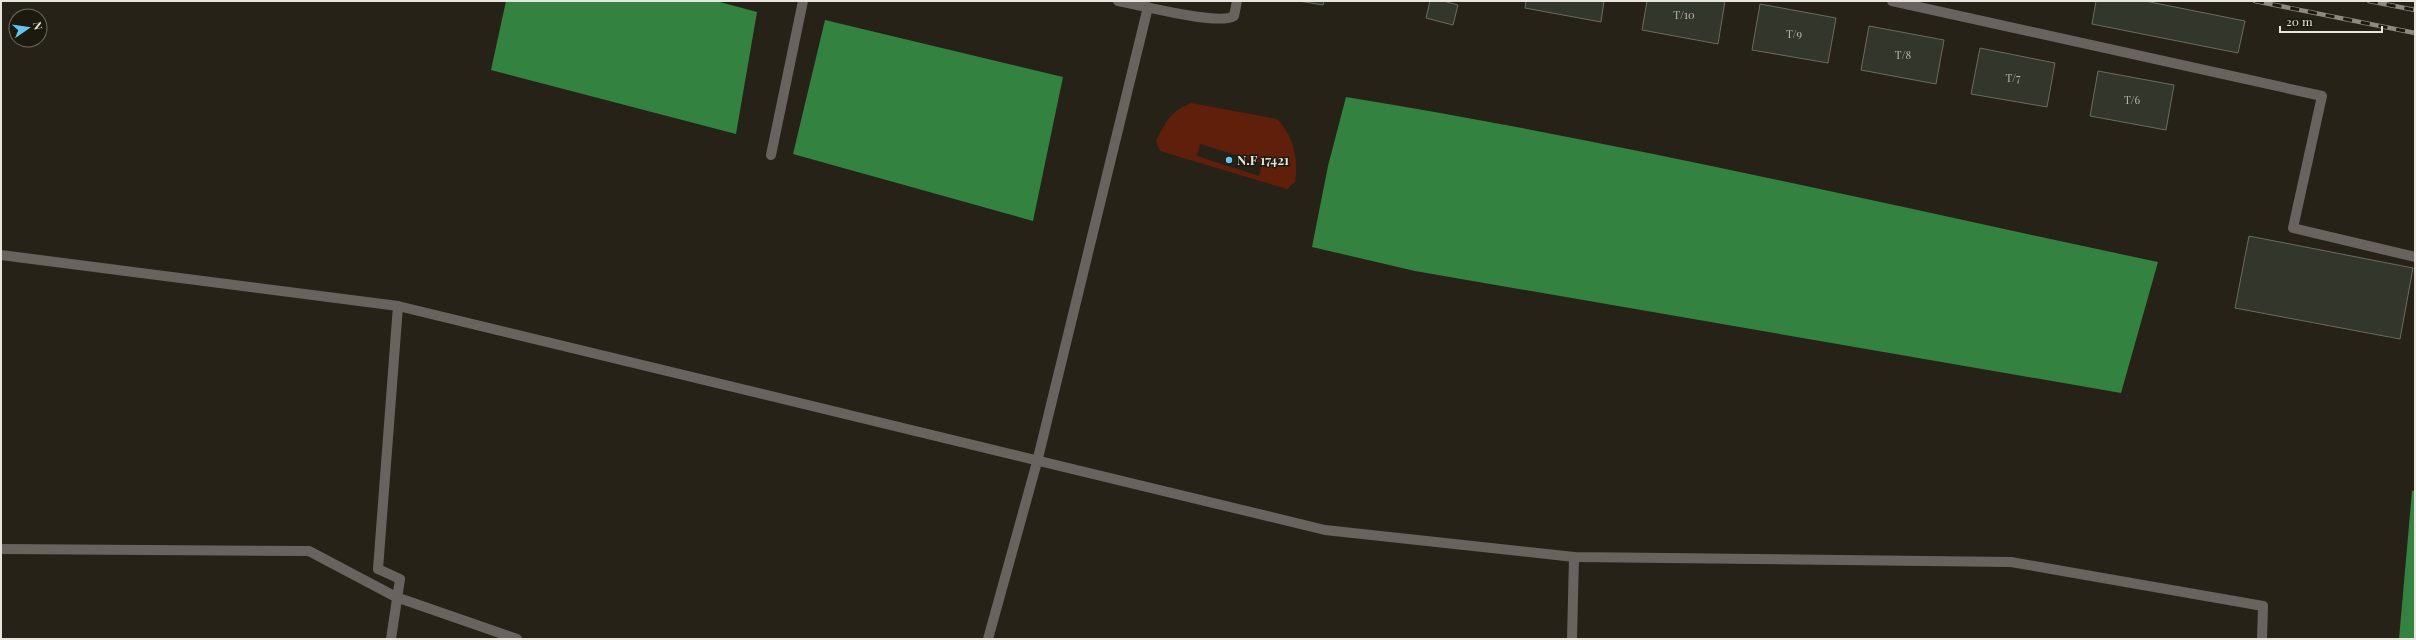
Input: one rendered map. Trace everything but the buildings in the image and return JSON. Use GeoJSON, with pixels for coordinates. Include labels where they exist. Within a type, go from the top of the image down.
{"type":"FeatureCollection","features":[{"type":"Feature","properties":{"kind":"street"},"geometry":{"type":"LineString","coordinates":[[771,155],[803,1]]}},
{"type":"Feature","properties":{"kind":"street"},"geometry":{"type":"LineString","coordinates":[[1118,1],[1195,16],[1228,20],[1234,16],[1237,1]]}},
{"type":"Feature","properties":{"kind":"street"},"geometry":{"type":"LineString","coordinates":[[1892,1],[2322,96],[2293,228],[2415,257]]}},
{"type":"Feature","properties":{"kind":"street"},"geometry":{"type":"LineString","coordinates":[[988,639],[1037,462],[1148,7]]}},
{"type":"Feature","properties":{"kind":"street"},"geometry":{"type":"LineString","coordinates":[[1,255],[398,306],[1037,462],[1325,530],[1574,557],[2011,562],[2263,606],[2262,639]]}},
{"type":"Feature","properties":{"kind":"street"},"geometry":{"type":"LineString","coordinates":[[391,639],[396,597],[400,579],[378,569],[398,306]]}},
{"type":"Feature","properties":{"kind":"street"},"geometry":{"type":"LineString","coordinates":[[1,549],[309,551],[396,597],[517,639]]}},
{"type":"Feature","properties":{"kind":"street"},"geometry":{"type":"LineString","coordinates":[[1572,639],[1574,557]]}},
{"type":"Feature","properties":{"kind":"shaded area"},"geometry":{"type":"Polygon","coordinates":[[[506,1],[716,1],[757,12],[736,134],[491,70],[506,1]]]}},
{"type":"Feature","properties":{"kind":"shaded area"},"geometry":{"type":"Polygon","coordinates":[[[825,20],[1063,77],[1033,221],[793,154],[825,20]]]}},
{"type":"Feature","properties":{"kind":"shaded area"},"geometry":{"type":"Polygon","coordinates":[[[1346,97],[1550,133],[2158,262],[2121,393],[1415,271],[1312,247],[1328,166],[1346,97]]]}},
{"type":"Feature","properties":{"kind":"shaded area"},"geometry":{"type":"Polygon","coordinates":[[[1191,103],[1277,119],[1283,125],[1294,148],[1296,165],[1295,182],[1287,189],[1160,151],[1156,141],[1169,118],[1184,106],[1191,103]],[[1200,144],[1197,156],[1259,176],[1262,163],[1200,144]]]}},
{"type":"Feature","properties":{"kind":"shaded area"},"geometry":{"type":"Polygon","coordinates":[[[2415,490],[2415,639],[2399,639],[2412,491],[2415,490]]]}},
{"type":"Feature","properties":{"kind":"railway"},"geometry":{"type":"LineString","coordinates":[[2255,1],[2415,33]]}},
{"type":"Feature","properties":{"kind":"railway"},"geometry":{"type":"LineString","coordinates":[[2369,1],[2415,10]]}},
{"type":"Feature","properties":{"kind":"place","name":"N.F 17421"},"geometry":{"type":"Point","coordinates":[1229,160]}}]}
